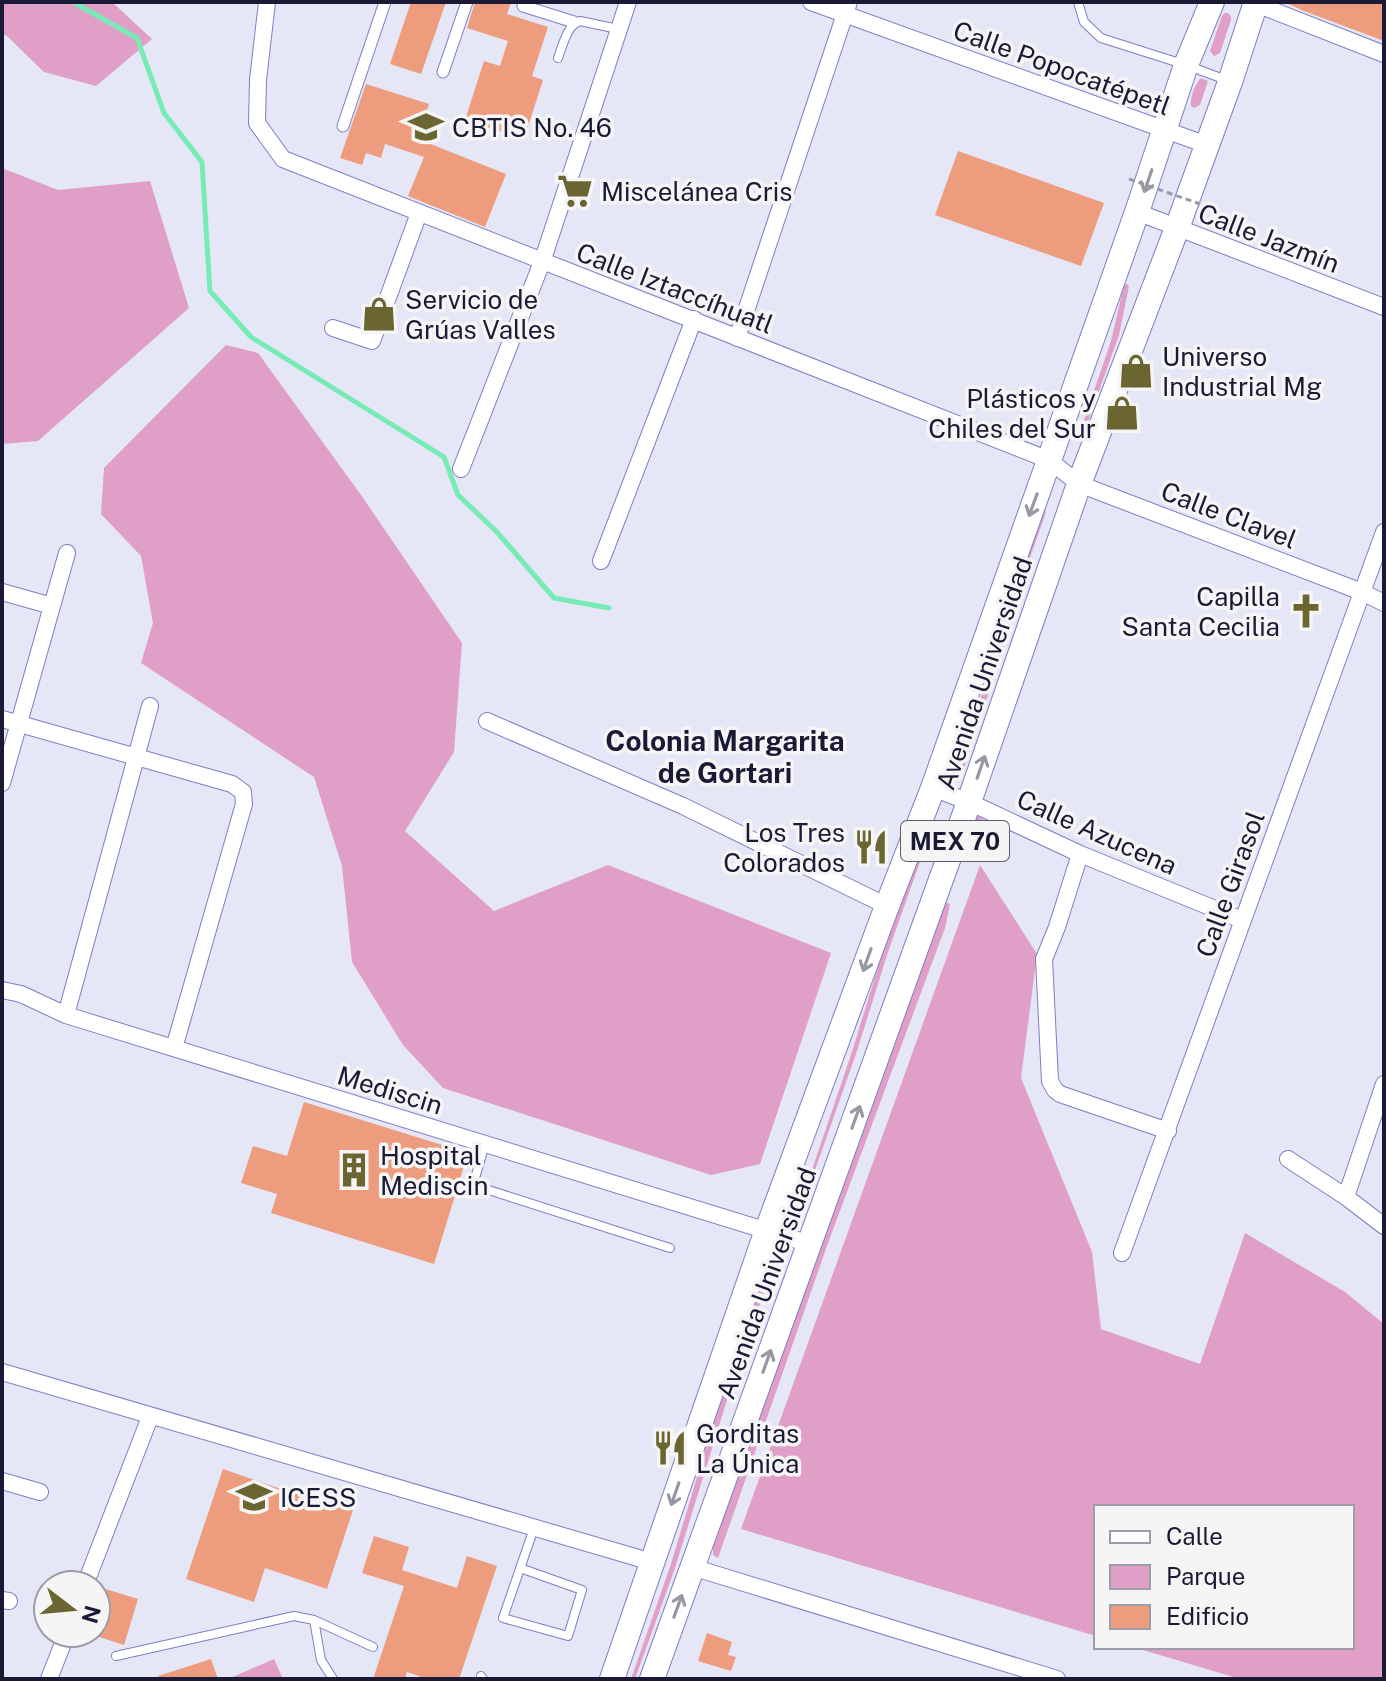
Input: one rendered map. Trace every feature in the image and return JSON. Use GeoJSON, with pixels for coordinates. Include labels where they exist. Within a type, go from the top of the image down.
{"type":"FeatureCollection","features":[{"type":"Feature","properties":{"kind":"main road","name":"Avenida Universidad"},"geometry":{"type":"LineString","coordinates":[[612,1679],[767,1230],[933,788],[1186,65],[1212,2]]}},
{"type":"Feature","properties":{"kind":"main road","name":"Avenida Universidad"},"geometry":{"type":"LineString","coordinates":[[652,1679],[969,802],[1079,484],[1230,82],[1254,3]]}},
{"type":"Feature","properties":{"kind":"street","name":"Calle Iztaccíhuatl"},"geometry":{"type":"LineString","coordinates":[[267,2],[258,80],[257,123],[283,159],[1049,460],[1079,484]]}},
{"type":"Feature","properties":{"kind":"street"},"geometry":{"type":"LineString","coordinates":[[343,126],[385,2]]}},
{"type":"Feature","properties":{"kind":"street"},"geometry":{"type":"LineString","coordinates":[[443,72],[467,2]]}},
{"type":"Feature","properties":{"kind":"street"},"geometry":{"type":"LineString","coordinates":[[525,2],[523,6],[574,22]]}},
{"type":"Feature","properties":{"kind":"street"},"geometry":{"type":"LineString","coordinates":[[461,469],[542,262],[628,2]]}},
{"type":"Feature","properties":{"kind":"street","name":"Calle Popocatépetl"},"geometry":{"type":"LineString","coordinates":[[811,2],[847,9],[1207,145]]}},
{"type":"Feature","properties":{"kind":"street"},"geometry":{"type":"LineString","coordinates":[[1254,3],[1384,54]]}},
{"type":"Feature","properties":{"kind":"street"},"geometry":{"type":"LineString","coordinates":[[737,338],[847,9]]}},
{"type":"Feature","properties":{"kind":"street","name":"Calle Jazmín"},"geometry":{"type":"LineString","coordinates":[[1137,212],[1384,307]]}},
{"type":"Feature","properties":{"kind":"street"},"geometry":{"type":"LineString","coordinates":[[333,328],[372,341],[419,213]]}},
{"type":"Feature","properties":{"kind":"street"},"geometry":{"type":"LineString","coordinates":[[601,561],[694,319]]}},
{"type":"Feature","properties":{"kind":"street","name":"Calle Clavel"},"geometry":{"type":"LineString","coordinates":[[1079,484],[1384,603]]}},
{"type":"Feature","properties":{"kind":"street","name":"Calle Girasol"},"geometry":{"type":"LineString","coordinates":[[1122,1253],[1384,532]]}},
{"type":"Feature","properties":{"kind":"street"},"geometry":{"type":"LineString","coordinates":[[2,783],[67,553]]}},
{"type":"Feature","properties":{"kind":"street"},"geometry":{"type":"LineString","coordinates":[[2,592],[52,606]]}},
{"type":"Feature","properties":{"kind":"street"},"geometry":{"type":"LineString","coordinates":[[66,1015],[150,706]]}},
{"type":"Feature","properties":{"kind":"street"},"geometry":{"type":"LineString","coordinates":[[2,719],[232,784],[243,792],[244,804],[174,1048]]}},
{"type":"Feature","properties":{"kind":"street"},"geometry":{"type":"LineString","coordinates":[[487,721],[683,806],[887,906]]}},
{"type":"Feature","properties":{"kind":"street","name":"Calle Azucena"},"geometry":{"type":"LineString","coordinates":[[933,788],[1080,854],[1242,920]]}},
{"type":"Feature","properties":{"kind":"street"},"geometry":{"type":"LineString","coordinates":[[1080,854],[1044,959],[1050,1081],[1060,1094],[1168,1131]]}},
{"type":"Feature","properties":{"kind":"street","name":"Mediscin"},"geometry":{"type":"LineString","coordinates":[[2,990],[21,994],[66,1015],[810,1244]]}},
{"type":"Feature","properties":{"kind":"street"},"geometry":{"type":"LineString","coordinates":[[1346,1197],[1384,1085]]}},
{"type":"Feature","properties":{"kind":"street"},"geometry":{"type":"LineString","coordinates":[[1288,1159],[1384,1226]]}},
{"type":"Feature","properties":{"kind":"street"},"geometry":{"type":"LineString","coordinates":[[2,1372],[652,1562]]}},
{"type":"Feature","properties":{"kind":"street"},"geometry":{"type":"LineString","coordinates":[[91,1569],[150,1417]]}},
{"type":"Feature","properties":{"kind":"street"},"geometry":{"type":"LineString","coordinates":[[2,1481],[40,1492]]}},
{"type":"Feature","properties":{"kind":"street"},"geometry":{"type":"LineString","coordinates":[[692,1567],[1057,1679]]}},
{"type":"Feature","properties":{"kind":"street"},"geometry":{"type":"LineString","coordinates":[[49,1679],[61,1649]]}},
{"type":"Feature","properties":{"kind":"lane"},"geometry":{"type":"LineString","coordinates":[[1078,2],[1084,22],[1101,38],[1230,82]]}},
{"type":"Feature","properties":{"kind":"lane"},"geometry":{"type":"LineString","coordinates":[[558,58],[574,22],[618,29]]}},
{"type":"Feature","properties":{"kind":"lane"},"geometry":{"type":"LineString","coordinates":[[485,1143],[473,1185],[670,1248]]}},
{"type":"Feature","properties":{"kind":"lane"},"geometry":{"type":"LineString","coordinates":[[520,1568],[582,1590],[568,1636],[503,1618],[520,1568],[534,1528]]}},
{"type":"Feature","properties":{"kind":"lane"},"geometry":{"type":"LineString","coordinates":[[116,1656],[294,1616],[314,1620],[373,1647]]}},
{"type":"Feature","properties":{"kind":"lane"},"geometry":{"type":"LineString","coordinates":[[314,1620],[321,1660],[333,1679]]}},
{"type":"Feature","properties":{"kind":"path"},"geometry":{"type":"LineString","coordinates":[[1129,179],[1200,204]]}},
{"type":"Feature","properties":{"kind":"green space"},"geometry":{"type":"Polygon","coordinates":[[[2,2],[112,2],[152,39],[96,86],[44,72],[2,34],[2,2]]]}},
{"type":"Feature","properties":{"kind":"green space"},"geometry":{"type":"Polygon","coordinates":[[[1225,13],[1231,16],[1231,20],[1220,53],[1214,56],[1210,51],[1225,13]]]}},
{"type":"Feature","properties":{"kind":"green space"},"geometry":{"type":"Polygon","coordinates":[[[1201,78],[1208,81],[1200,105],[1194,108],[1191,106],[1192,95],[1201,78]]]}},
{"type":"Feature","properties":{"kind":"green space"},"geometry":{"type":"Polygon","coordinates":[[[2,168],[58,190],[150,181],[189,308],[38,441],[2,444],[2,168]]]}},
{"type":"Feature","properties":{"kind":"green space"},"geometry":{"type":"Polygon","coordinates":[[[1127,284],[1119,335],[1085,430],[1082,426],[1111,341],[1124,285],[1127,284]]]}},
{"type":"Feature","properties":{"kind":"green space"},"geometry":{"type":"Polygon","coordinates":[[[226,345],[258,353],[361,495],[462,643],[454,752],[405,831],[494,911],[608,865],[831,953],[760,1164],[711,1175],[443,1088],[403,1045],[352,962],[342,866],[314,777],[141,663],[153,623],[141,556],[101,514],[104,468],[226,345]]]}},
{"type":"Feature","properties":{"kind":"green space"},"geometry":{"type":"Polygon","coordinates":[[[1045,505],[1045,515],[1011,612],[1003,649],[963,771],[960,771],[958,767],[995,653],[1005,610],[1045,505]]]}},
{"type":"Feature","properties":{"kind":"green space"},"geometry":{"type":"Polygon","coordinates":[[[977,816],[983,819],[981,832],[970,860],[964,838],[977,816]]]}},
{"type":"Feature","properties":{"kind":"green space"},"geometry":{"type":"Polygon","coordinates":[[[919,857],[921,859],[856,1054],[802,1207],[799,1208],[883,951],[919,857]]]}},
{"type":"Feature","properties":{"kind":"green space"},"geometry":{"type":"Polygon","coordinates":[[[980,865],[1037,954],[1021,1078],[1092,1252],[1101,1329],[1200,1364],[1245,1233],[1345,1292],[1384,1324],[1384,1679],[1240,1679],[1140,1649],[1354,1649],[1354,1505],[1094,1505],[1094,1635],[741,1529],[980,865]]]}},
{"type":"Feature","properties":{"kind":"green space"},"geometry":{"type":"Polygon","coordinates":[[[945,902],[950,904],[945,928],[828,1243],[718,1558],[713,1555],[713,1544],[945,902]]]}},
{"type":"Feature","properties":{"kind":"green space"},"geometry":{"type":"Polygon","coordinates":[[[774,1249],[778,1252],[732,1384],[675,1568],[635,1679],[631,1679],[671,1564],[720,1400],[774,1249]]]}},
{"type":"Feature","properties":{"kind":"green space"},"geometry":{"type":"Polygon","coordinates":[[[274,1659],[283,1679],[228,1679],[274,1659]]]}},
{"type":"Feature","properties":{"kind":"building"},"geometry":{"type":"Polygon","coordinates":[[[411,2],[446,2],[421,74],[390,64],[411,2]]]}},
{"type":"Feature","properties":{"kind":"building"},"geometry":{"type":"Polygon","coordinates":[[[475,2],[511,2],[507,14],[548,27],[532,76],[543,80],[524,139],[465,120],[484,61],[500,66],[508,41],[467,28],[475,2]]]}},
{"type":"Feature","properties":{"kind":"building"},"geometry":{"type":"Polygon","coordinates":[[[1284,2],[1384,2],[1384,41],[1304,11],[1284,2]]]}},
{"type":"Feature","properties":{"kind":"building"},"geometry":{"type":"Polygon","coordinates":[[[366,84],[429,104],[418,139],[506,174],[485,227],[408,196],[424,157],[385,144],[381,158],[366,153],[362,165],[340,158],[366,84]]]}},
{"type":"Feature","properties":{"kind":"building"},"geometry":{"type":"Polygon","coordinates":[[[958,151],[1104,203],[1081,266],[935,215],[958,151]]]}},
{"type":"Feature","properties":{"kind":"building","name":"Hospital Mediscin"},"geometry":{"type":"Polygon","coordinates":[[[304,1102],[468,1153],[434,1264],[271,1213],[277,1194],[241,1183],[253,1146],[287,1156],[304,1102]]]}},
{"type":"Feature","properties":{"kind":"building"},"geometry":{"type":"Polygon","coordinates":[[[223,1469],[353,1510],[327,1589],[265,1568],[254,1602],[186,1579],[223,1469]]]}},
{"type":"Feature","properties":{"kind":"building"},"geometry":{"type":"Polygon","coordinates":[[[374,1536],[409,1547],[402,1570],[457,1588],[467,1556],[497,1566],[459,1679],[427,1679],[407,1672],[405,1679],[373,1679],[404,1586],[362,1573],[374,1536]]]}},
{"type":"Feature","properties":{"kind":"building"},"geometry":{"type":"Polygon","coordinates":[[[112,1591],[138,1599],[124,1645],[112,1641],[112,1591]]]}},
{"type":"Feature","properties":{"kind":"building"},"geometry":{"type":"Polygon","coordinates":[[[707,1633],[732,1642],[728,1655],[736,1657],[731,1671],[698,1661],[707,1633]]]}},
{"type":"Feature","properties":{"kind":"building"},"geometry":{"type":"Polygon","coordinates":[[[211,1659],[218,1679],[158,1679],[158,1676],[211,1659]]]}},
{"type":"Feature","properties":{"kind":"waterway"},"geometry":{"type":"LineString","coordinates":[[73,2],[137,38],[164,113],[202,162],[210,291],[251,337],[444,457],[458,495],[496,531],[554,598],[609,608]]}},
{"type":"Feature","properties":{"kind":"place","name":"CBTIS No. 46"},"geometry":{"type":"Point","coordinates":[426,127]}},
{"type":"Feature","properties":{"kind":"place","name":"Miscelánea Cris"},"geometry":{"type":"Point","coordinates":[575,191]}},
{"type":"Feature","properties":{"kind":"place","name":"Servicio de Grúas Valles"},"geometry":{"type":"Point","coordinates":[379,314]}},
{"type":"Feature","properties":{"kind":"place","name":"Universo Industrial Mg"},"geometry":{"type":"Point","coordinates":[1136,371]}},
{"type":"Feature","properties":{"kind":"place","name":"Plásticos y Chiles del Sur"},"geometry":{"type":"Point","coordinates":[1122,413]}},
{"type":"Feature","properties":{"kind":"place","name":"Capilla Santa Cecilia"},"geometry":{"type":"Point","coordinates":[1306,611]}},
{"type":"Feature","properties":{"kind":"place","name":"Los Tres Colorados"},"geometry":{"type":"Point","coordinates":[871,847]}},
{"type":"Feature","properties":{"kind":"place","name":"Hospital Mediscin"},"geometry":{"type":"Point","coordinates":[354,1170]}},
{"type":"Feature","properties":{"kind":"place","name":"Gorditas La Única"},"geometry":{"type":"Point","coordinates":[670,1448]}},
{"type":"Feature","properties":{"kind":"place","name":"ICESS"},"geometry":{"type":"Point","coordinates":[254,1497]}},
{"type":"Feature","properties":{"kind":"district","name":"Colonia Margarita de Gortari"},"geometry":{"type":"Point","coordinates":[725,756]}}]}
